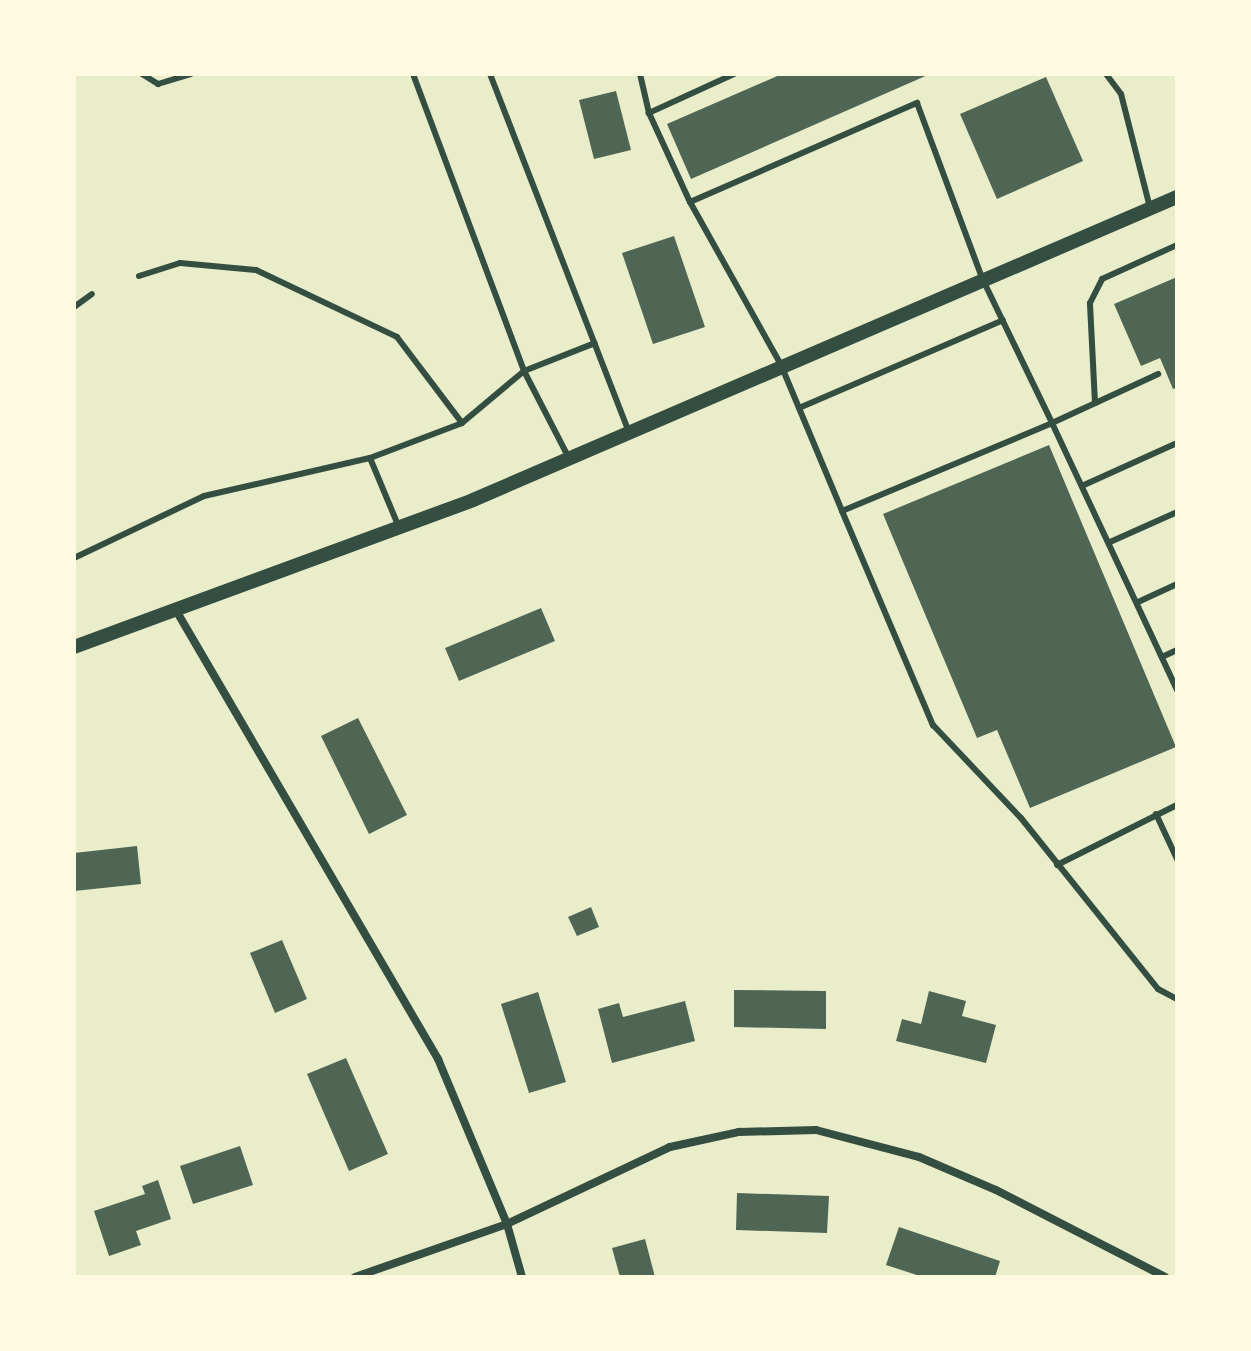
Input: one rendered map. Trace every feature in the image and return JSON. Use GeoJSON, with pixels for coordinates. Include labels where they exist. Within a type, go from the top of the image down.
{"type":"FeatureCollection","features":[{"type":"Feature","properties":{"kind":"street"},"geometry":{"type":"LineString","coordinates":[[74,647],[177,612],[569,458],[1177,197]]}},
{"type":"Feature","properties":{"kind":"street"},"geometry":{"type":"LineString","coordinates":[[177,612],[438,1059],[507,1224],[522,1277]]}},
{"type":"Feature","properties":{"kind":"street"},"geometry":{"type":"LineString","coordinates":[[355,1277],[507,1224],[670,1147],[739,1132],[816,1130],[859,1138],[996,1190],[1165,1277]]}},
{"type":"Feature","properties":{"kind":"lane"},"geometry":{"type":"LineString","coordinates":[[142,74],[158,84],[190,74]]}},
{"type":"Feature","properties":{"kind":"lane"},"geometry":{"type":"LineString","coordinates":[[413,74],[524,371],[569,458]]}},
{"type":"Feature","properties":{"kind":"lane"},"geometry":{"type":"LineString","coordinates":[[490,74],[629,432]]}},
{"type":"Feature","properties":{"kind":"lane"},"geometry":{"type":"LineString","coordinates":[[640,74],[649,113],[690,202],[781,365],[933,725],[1057,865],[1158,989],[1177,999]]}},
{"type":"Feature","properties":{"kind":"lane"},"geometry":{"type":"LineString","coordinates":[[649,113],[734,74]]}},
{"type":"Feature","properties":{"kind":"lane"},"geometry":{"type":"LineString","coordinates":[[1106,74],[1121,94],[1150,208]]}},
{"type":"Feature","properties":{"kind":"lane"},"geometry":{"type":"LineString","coordinates":[[690,202],[917,103],[983,280],[1084,485],[1177,690]]}},
{"type":"Feature","properties":{"kind":"lane"},"geometry":{"type":"LineString","coordinates":[[1095,403],[1090,303],[1102,279],[1177,245]]}},
{"type":"Feature","properties":{"kind":"lane"},"geometry":{"type":"LineString","coordinates":[[139,276],[180,263],[256,270],[397,337],[462,423]]}},
{"type":"Feature","properties":{"kind":"lane"},"geometry":{"type":"LineString","coordinates":[[74,307],[92,294]]}},
{"type":"Feature","properties":{"kind":"lane"},"geometry":{"type":"LineString","coordinates":[[799,408],[1003,320]]}},
{"type":"Feature","properties":{"kind":"lane"},"geometry":{"type":"LineString","coordinates":[[74,558],[204,496],[370,458],[462,423],[524,371],[595,343]]}},
{"type":"Feature","properties":{"kind":"lane"},"geometry":{"type":"LineString","coordinates":[[842,511],[1052,423],[1158,374]]}},
{"type":"Feature","properties":{"kind":"lane"},"geometry":{"type":"LineString","coordinates":[[1084,485],[1177,443]]}},
{"type":"Feature","properties":{"kind":"lane"},"geometry":{"type":"LineString","coordinates":[[370,458],[398,526]]}},
{"type":"Feature","properties":{"kind":"lane"},"geometry":{"type":"LineString","coordinates":[[1110,542],[1177,512]]}},
{"type":"Feature","properties":{"kind":"lane"},"geometry":{"type":"LineString","coordinates":[[1138,602],[1177,584]]}},
{"type":"Feature","properties":{"kind":"lane"},"geometry":{"type":"LineString","coordinates":[[1162,657],[1177,650]]}},
{"type":"Feature","properties":{"kind":"lane"},"geometry":{"type":"LineString","coordinates":[[1057,865],[1177,805]]}},
{"type":"Feature","properties":{"kind":"lane"},"geometry":{"type":"LineString","coordinates":[[1156,814],[1177,859]]}},
{"type":"Feature","properties":{"kind":"building"},"geometry":{"type":"Polygon","coordinates":[[[782,74],[930,74],[691,179],[667,124],[782,74]]]}},
{"type":"Feature","properties":{"kind":"building"},"geometry":{"type":"Polygon","coordinates":[[[1046,77],[1083,161],[997,199],[960,114],[1046,77]]]}},
{"type":"Feature","properties":{"kind":"building"},"geometry":{"type":"Polygon","coordinates":[[[616,91],[631,150],[594,159],[579,100],[616,91]]]}},
{"type":"Feature","properties":{"kind":"building"},"geometry":{"type":"Polygon","coordinates":[[[674,236],[705,327],[653,344],[622,253],[674,236]]]}},
{"type":"Feature","properties":{"kind":"building"},"geometry":{"type":"Polygon","coordinates":[[[1177,277],[1177,388],[1173,389],[1160,358],[1141,366],[1114,304],[1177,277]]]}},
{"type":"Feature","properties":{"kind":"building"},"geometry":{"type":"Polygon","coordinates":[[[1049,445],[1176,747],[1030,808],[997,730],[977,738],[883,514],[1049,445]]]}},
{"type":"Feature","properties":{"kind":"building"},"geometry":{"type":"Polygon","coordinates":[[[541,608],[555,641],[459,681],[445,648],[541,608]]]}},
{"type":"Feature","properties":{"kind":"building"},"geometry":{"type":"Polygon","coordinates":[[[358,718],[407,815],[369,834],[321,736],[358,718]]]}},
{"type":"Feature","properties":{"kind":"building"},"geometry":{"type":"Polygon","coordinates":[[[137,846],[141,884],[74,891],[74,853],[137,846]]]}},
{"type":"Feature","properties":{"kind":"building"},"geometry":{"type":"Polygon","coordinates":[[[591,907],[599,927],[577,936],[568,917],[591,907]]]}},
{"type":"Feature","properties":{"kind":"building"},"geometry":{"type":"Polygon","coordinates":[[[282,940],[307,999],[275,1013],[250,953],[282,940]]]}},
{"type":"Feature","properties":{"kind":"building"},"geometry":{"type":"Polygon","coordinates":[[[734,990],[826,991],[826,1029],[734,1027],[734,990]]]}},
{"type":"Feature","properties":{"kind":"building"},"geometry":{"type":"Polygon","coordinates":[[[929,991],[966,1001],[962,1016],[996,1025],[986,1063],[896,1041],[902,1019],[921,1024],[929,991]]]}},
{"type":"Feature","properties":{"kind":"building"},"geometry":{"type":"Polygon","coordinates":[[[538,992],[566,1082],[529,1093],[501,1004],[538,992]]]}},
{"type":"Feature","properties":{"kind":"building"},"geometry":{"type":"Polygon","coordinates":[[[685,1001],[695,1041],[612,1063],[598,1009],[619,1003],[623,1017],[685,1001]]]}},
{"type":"Feature","properties":{"kind":"building"},"geometry":{"type":"Polygon","coordinates":[[[346,1058],[388,1154],[349,1171],[307,1074],[346,1058]]]}},
{"type":"Feature","properties":{"kind":"building"},"geometry":{"type":"Polygon","coordinates":[[[240,1146],[253,1185],[193,1204],[180,1166],[240,1146]]]}},
{"type":"Feature","properties":{"kind":"building"},"geometry":{"type":"Polygon","coordinates":[[[158,1180],[171,1219],[136,1231],[141,1245],[109,1256],[94,1211],[145,1194],[142,1186],[158,1180]]]}},
{"type":"Feature","properties":{"kind":"building"},"geometry":{"type":"Polygon","coordinates":[[[737,1193],[829,1196],[827,1233],[736,1230],[737,1193]]]}},
{"type":"Feature","properties":{"kind":"building"},"geometry":{"type":"Polygon","coordinates":[[[899,1227],[1000,1261],[995,1277],[923,1277],[886,1265],[899,1227]]]}},
{"type":"Feature","properties":{"kind":"building"},"geometry":{"type":"Polygon","coordinates":[[[645,1239],[655,1277],[620,1277],[612,1248],[645,1239]]]}}]}
